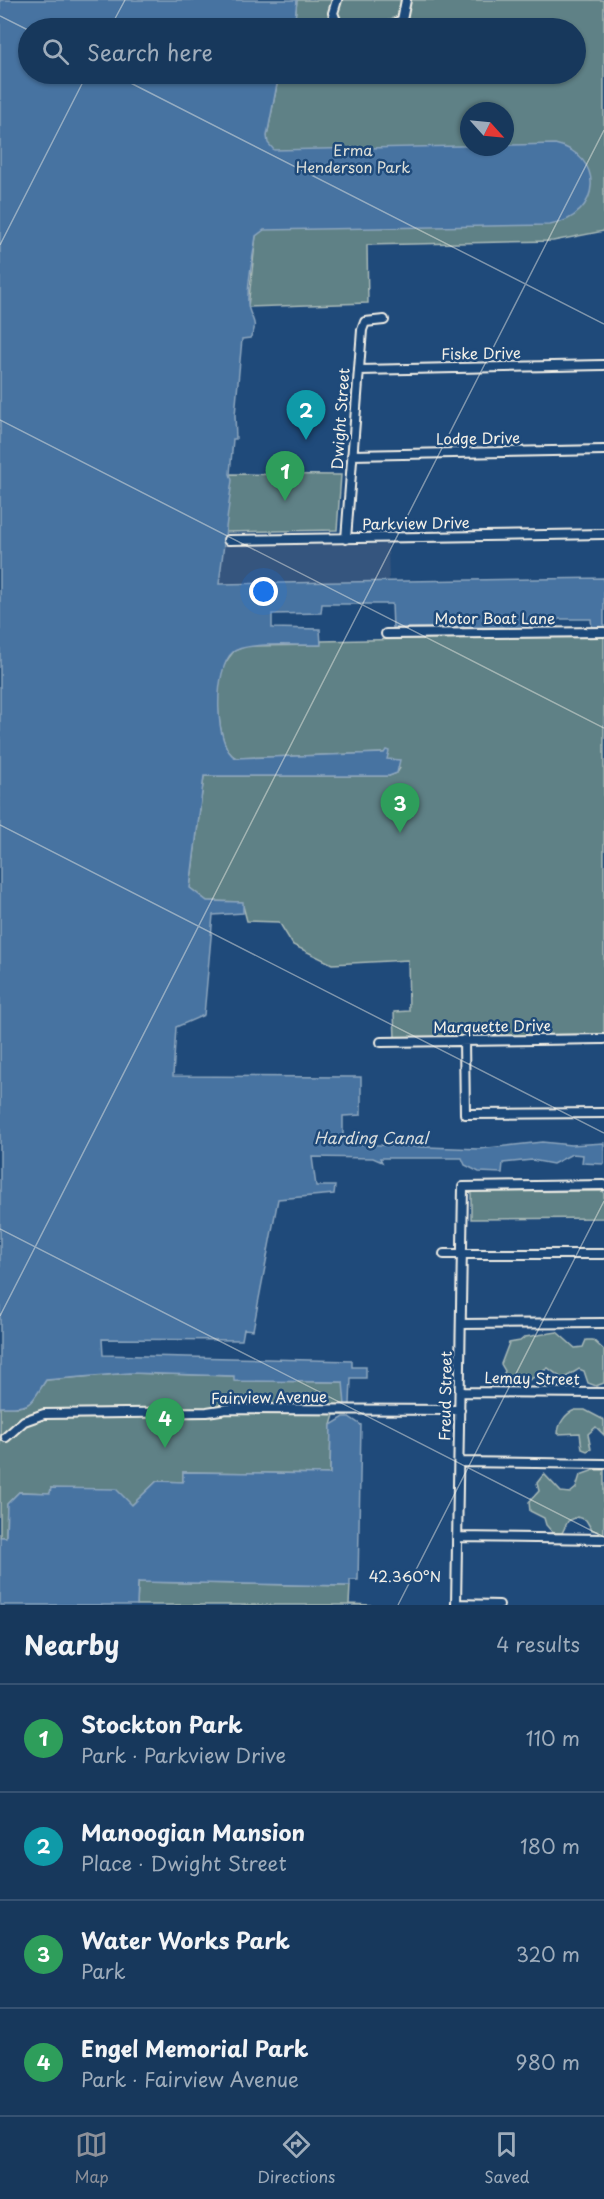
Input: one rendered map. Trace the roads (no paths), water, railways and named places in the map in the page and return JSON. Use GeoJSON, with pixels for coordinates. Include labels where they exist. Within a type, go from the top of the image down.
{"type":"FeatureCollection","features":[{"type":"Feature","properties":{"kind":"street"},"geometry":{"type":"LineString","coordinates":[[335,18],[333,14],[337,0]]}},
{"type":"Feature","properties":{"kind":"street"},"geometry":{"type":"LineString","coordinates":[[403,18],[406,0]]}},
{"type":"Feature","properties":{"kind":"street","name":"Dwight Street"},"geometry":{"type":"LineString","coordinates":[[346,539],[363,326],[369,321],[384,320]]}},
{"type":"Feature","properties":{"kind":"street","name":"Fiske Drive"},"geometry":{"type":"LineString","coordinates":[[359,370],[604,365]]}},
{"type":"Feature","properties":{"kind":"street","name":"Lodge Drive"},"geometry":{"type":"LineString","coordinates":[[352,455],[604,450]]}},
{"type":"Feature","properties":{"kind":"street","name":"Parkview Drive"},"geometry":{"type":"LineString","coordinates":[[228,540],[604,534]]}},
{"type":"Feature","properties":{"kind":"street","name":"Motor Boat Lane"},"geometry":{"type":"LineString","coordinates":[[386,634],[604,632]]}},
{"type":"Feature","properties":{"kind":"street","name":"Marquette Drive"},"geometry":{"type":"LineString","coordinates":[[381,1042],[604,1039]]}},
{"type":"Feature","properties":{"kind":"street"},"geometry":{"type":"LineString","coordinates":[[464,1040],[465,1114],[604,1113]]}},
{"type":"Feature","properties":{"kind":"street","name":"Freud Street"},"geometry":{"type":"LineString","coordinates":[[456,1605],[463,1186],[604,1185]]}},
{"type":"Feature","properties":{"kind":"street"},"geometry":{"type":"LineString","coordinates":[[444,1254],[604,1254]]}},
{"type":"Feature","properties":{"kind":"street"},"geometry":{"type":"LineString","coordinates":[[462,1324],[604,1323]]}},
{"type":"Feature","properties":{"kind":"street","name":"Lemay Street"},"geometry":{"type":"LineString","coordinates":[[460,1392],[604,1393]]}},
{"type":"Feature","properties":{"kind":"street","name":"Fairview Avenue"},"geometry":{"type":"LineString","coordinates":[[6,1437],[24,1421],[38,1415],[207,1412],[226,1409],[460,1410]]}},
{"type":"Feature","properties":{"kind":"street"},"geometry":{"type":"LineString","coordinates":[[459,1462],[604,1464]]}},
{"type":"Feature","properties":{"kind":"street"},"geometry":{"type":"LineString","coordinates":[[457,1537],[604,1539]]}},
{"type":"Feature","properties":{"kind":"street"},"geometry":{"type":"LineString","coordinates":[[456,1605],[499,1605]]}},
{"type":"Feature","properties":{"kind":"place","name":"Manoogian Mansion"},"geometry":{"type":"Point","coordinates":[306,440]}},
{"type":"Feature","properties":{"kind":"place","name":"Stockton Park"},"geometry":{"type":"Point","coordinates":[285,501]}},
{"type":"Feature","properties":{"kind":"place","name":"Water Works Park"},"geometry":{"type":"Point","coordinates":[400,833]}},
{"type":"Feature","properties":{"kind":"place","name":"Engel Memorial Park"},"geometry":{"type":"Point","coordinates":[165,1448]}},
{"type":"Feature","properties":{"kind":"park label","name":"Erma Henderson Park"},"geometry":{"type":"Point","coordinates":[353,160]}},
{"type":"Feature","properties":{"kind":"water label","name":"Harding Canal"},"geometry":{"type":"Point","coordinates":[371,1138]}}]}
